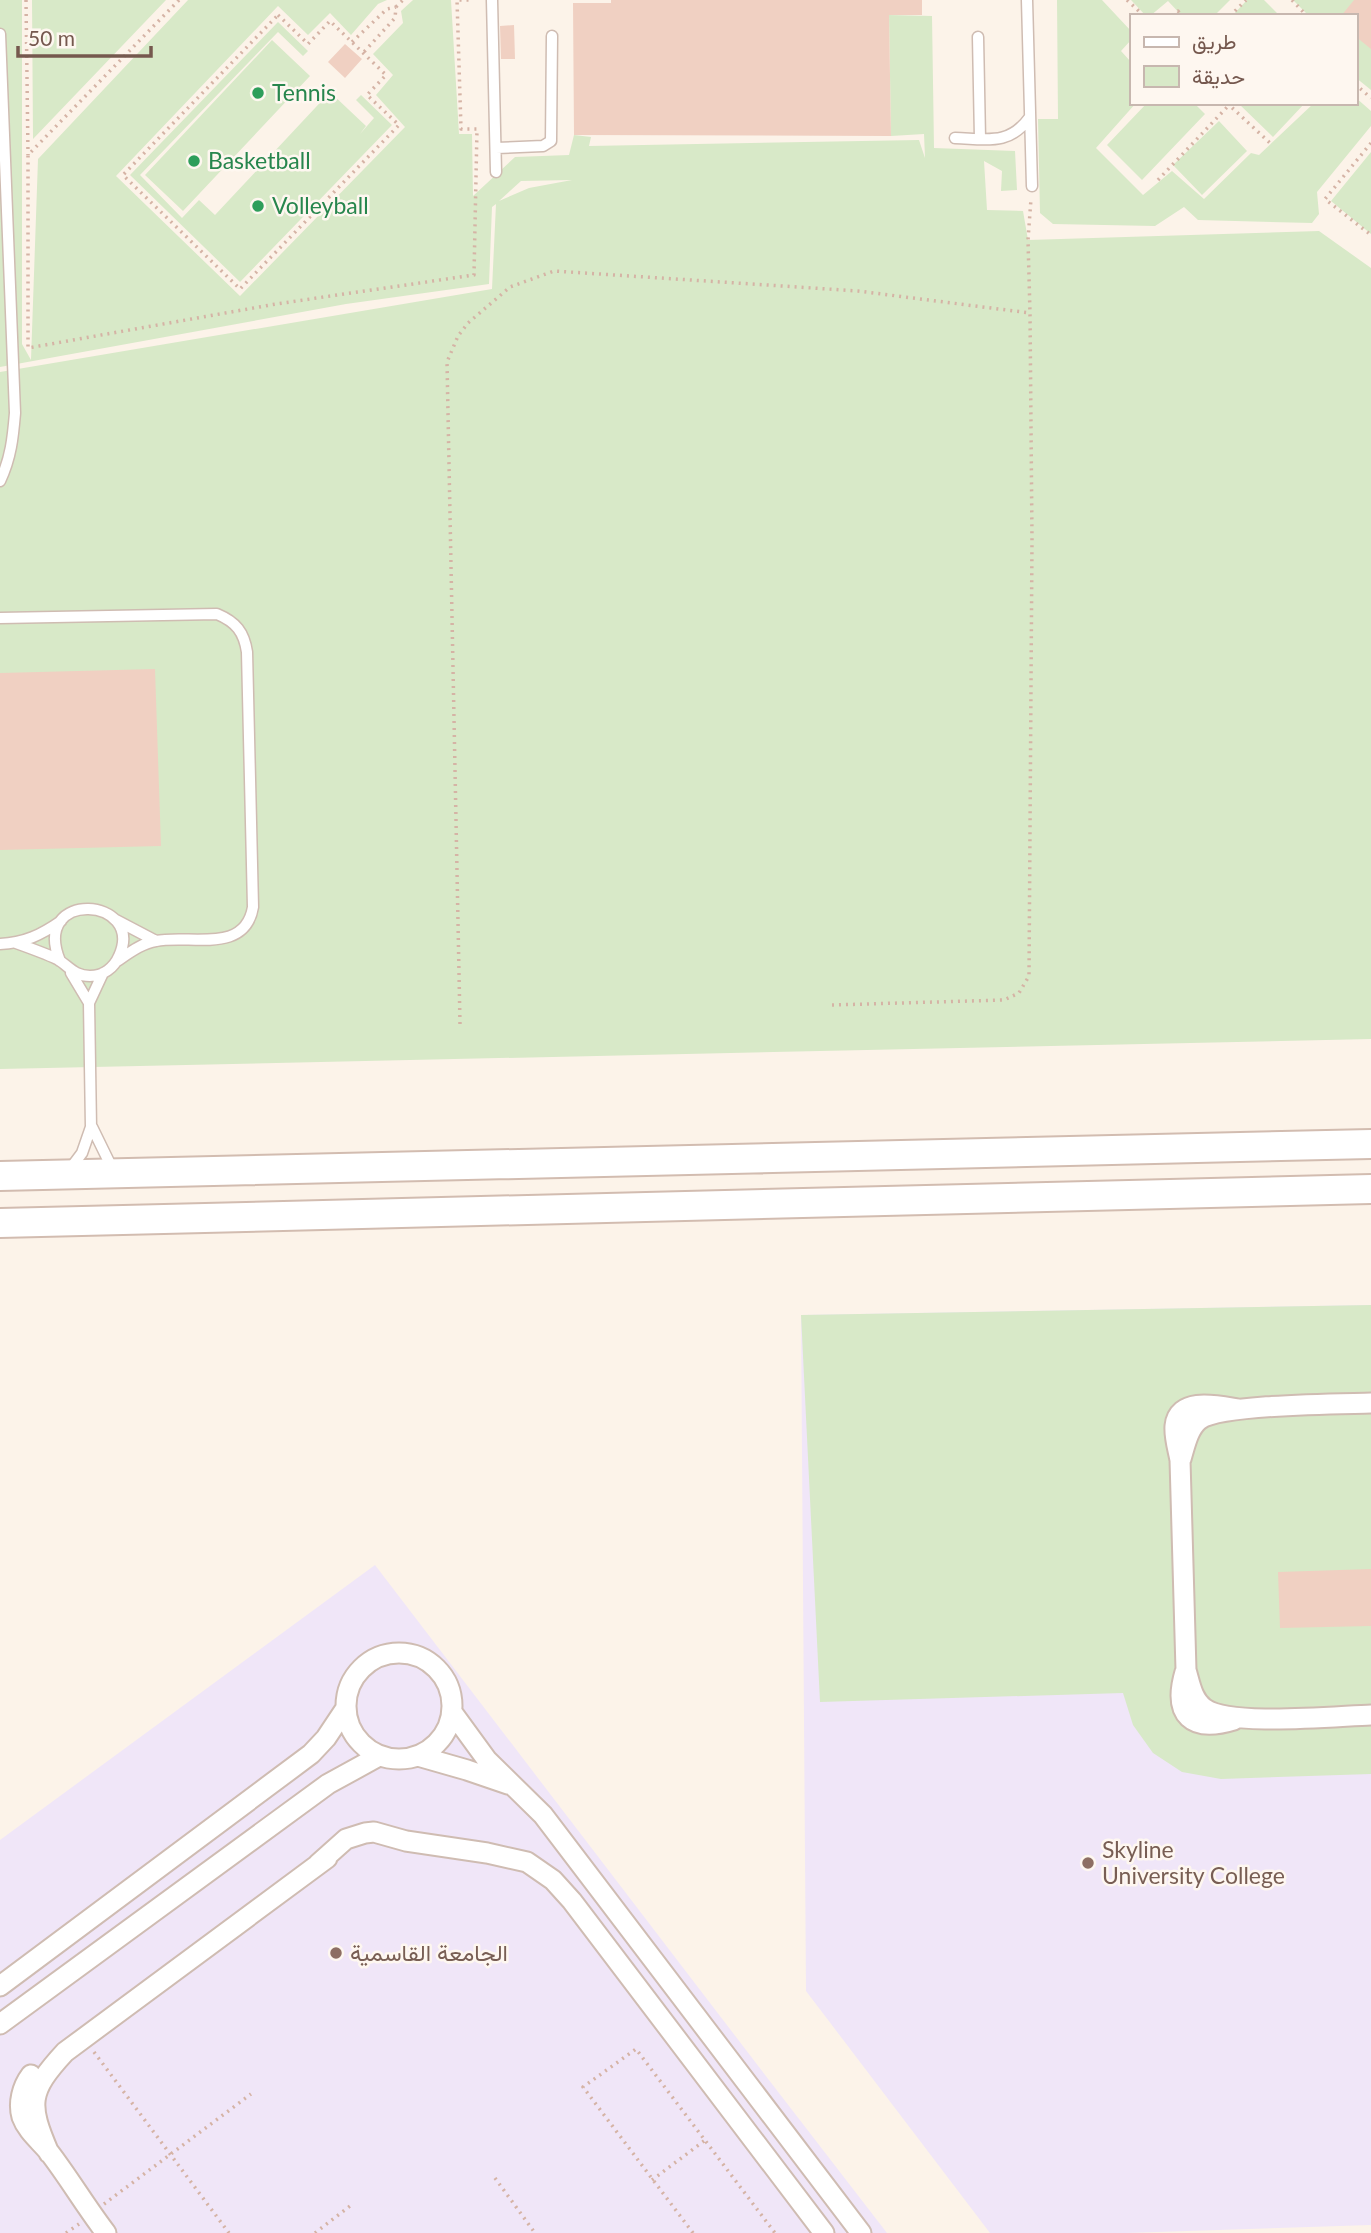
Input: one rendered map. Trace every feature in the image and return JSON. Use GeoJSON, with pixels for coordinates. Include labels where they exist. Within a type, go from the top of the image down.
{"type":"FeatureCollection","features":[{"type":"Feature","properties":{"kind":"street"},"geometry":{"type":"LineString","coordinates":[[0,1176],[1371,1144]]}},
{"type":"Feature","properties":{"kind":"street"},"geometry":{"type":"LineString","coordinates":[[0,1223],[1370,1190]]}},
{"type":"Feature","properties":{"kind":"street"},"geometry":{"type":"LineString","coordinates":[[1371,1403],[1238,1409],[1200,1419],[1191,1429],[1180,1460],[1186,1670],[1200,1705],[1210,1712],[1238,1718],[1371,1715]]}},
{"type":"Feature","properties":{"kind":"street"},"geometry":{"type":"LineString","coordinates":[[0,1986],[311,1754],[332,1731],[346,1708],[350,1686],[361,1668],[380,1657],[401,1653],[422,1658],[439,1671],[450,1690],[452,1712],[444,1734],[428,1751],[398,1760],[379,1756],[355,1737],[346,1708]]}},
{"type":"Feature","properties":{"kind":"street"},"geometry":{"type":"LineString","coordinates":[[452,1712],[487,1760],[542,1815],[861,2233]]}},
{"type":"Feature","properties":{"kind":"street"},"geometry":{"type":"LineString","coordinates":[[0,2024],[328,1784],[379,1756]]}},
{"type":"Feature","properties":{"kind":"street"},"geometry":{"type":"LineString","coordinates":[[418,1756],[515,1787]]}},
{"type":"Feature","properties":{"kind":"street"},"geometry":{"type":"LineString","coordinates":[[106,2233],[49,2152],[26,2126],[22,2115],[22,2092],[34,2072],[65,2052],[317,1864],[338,1844],[355,1835],[374,1832],[487,1853],[527,1862],[537,1867],[572,1901],[824,2233]]}},
{"type":"Feature","properties":{"kind":"lane"},"geometry":{"type":"LineString","coordinates":[[492,0],[496,172]]}},
{"type":"Feature","properties":{"kind":"lane"},"geometry":{"type":"LineString","coordinates":[[1027,0],[1032,186]]}},
{"type":"Feature","properties":{"kind":"lane"},"geometry":{"type":"LineString","coordinates":[[0,34],[15,413],[8,465],[0,481]]}},
{"type":"Feature","properties":{"kind":"lane"},"geometry":{"type":"LineString","coordinates":[[496,148],[543,146],[551,141],[552,36]]}},
{"type":"Feature","properties":{"kind":"lane"},"geometry":{"type":"LineString","coordinates":[[978,37],[980,139]]}},
{"type":"Feature","properties":{"kind":"lane"},"geometry":{"type":"LineString","coordinates":[[955,138],[1009,137],[1024,126],[1030,117]]}},
{"type":"Feature","properties":{"kind":"lane"},"geometry":{"type":"LineString","coordinates":[[0,618],[216,614],[229,619],[239,628],[245,639],[248,679],[251,917],[240,931],[224,939],[156,941],[117,961],[103,973],[89,1003],[91,1127],[82,1153],[65,1175]]}},
{"type":"Feature","properties":{"kind":"lane"},"geometry":{"type":"LineString","coordinates":[[0,944],[16,943],[40,935],[69,913],[81,908],[104,911],[127,928],[156,941]]}},
{"type":"Feature","properties":{"kind":"lane"},"geometry":{"type":"LineString","coordinates":[[114,919],[123,939],[122,951],[117,961]]}},
{"type":"Feature","properties":{"kind":"lane"},"geometry":{"type":"LineString","coordinates":[[61,921],[55,934],[54,948],[89,1003]]}},
{"type":"Feature","properties":{"kind":"lane"},"geometry":{"type":"LineString","coordinates":[[16,943],[60,961]]}},
{"type":"Feature","properties":{"kind":"lane"},"geometry":{"type":"LineString","coordinates":[[70,971],[86,976],[103,973]]}},
{"type":"Feature","properties":{"kind":"lane"},"geometry":{"type":"LineString","coordinates":[[91,1127],[115,1172]]}},
{"type":"Feature","properties":{"kind":"path"},"geometry":{"type":"LineString","coordinates":[[26,0],[28,348],[276,304],[474,275],[477,129],[461,129],[457,0],[472,2]]}},
{"type":"Feature","properties":{"kind":"path"},"geometry":{"type":"LineString","coordinates":[[28,155],[178,0]]}},
{"type":"Feature","properties":{"kind":"path"},"geometry":{"type":"LineString","coordinates":[[352,42],[387,9],[396,7],[403,0]]}},
{"type":"Feature","properties":{"kind":"path"},"geometry":{"type":"LineString","coordinates":[[1127,0],[1142,14]]}},
{"type":"Feature","properties":{"kind":"path"},"geometry":{"type":"LineString","coordinates":[[1232,14],[1246,0]]}},
{"type":"Feature","properties":{"kind":"path"},"geometry":{"type":"LineString","coordinates":[[1292,0],[1305,14]]}},
{"type":"Feature","properties":{"kind":"path"},"geometry":{"type":"LineString","coordinates":[[363,53],[396,18],[396,7]]}},
{"type":"Feature","properties":{"kind":"path"},"geometry":{"type":"LineString","coordinates":[[278,15],[308,44],[331,21],[352,42],[386,75],[367,94],[399,125],[240,289],[123,175],[278,15]]}},
{"type":"Feature","properties":{"kind":"path"},"geometry":{"type":"LineString","coordinates":[[1357,86],[1371,98]]}},
{"type":"Feature","properties":{"kind":"path"},"geometry":{"type":"LineString","coordinates":[[1158,180],[1228,105]]}},
{"type":"Feature","properties":{"kind":"path"},"geometry":{"type":"LineString","coordinates":[[1230,105],[1270,143]]}},
{"type":"Feature","properties":{"kind":"path"},"geometry":{"type":"LineString","coordinates":[[1371,143],[1325,199],[1371,236]]}},
{"type":"Feature","properties":{"kind":"path"},"geometry":{"type":"LineString","coordinates":[[832,1004],[1003,1000],[1019,993],[1028,976],[1032,540],[1028,240],[1032,186]]}},
{"type":"Feature","properties":{"kind":"path"},"geometry":{"type":"LineString","coordinates":[[460,1024],[447,362],[458,336],[468,323],[510,287],[554,271],[859,291],[1031,313]]}},
{"type":"Feature","properties":{"kind":"path"},"geometry":{"type":"LineString","coordinates":[[83,2037],[229,2233]]}},
{"type":"Feature","properties":{"kind":"path"},"geometry":{"type":"LineString","coordinates":[[693,2233],[583,2087],[636,2049],[775,2233]]}},
{"type":"Feature","properties":{"kind":"path"},"geometry":{"type":"LineString","coordinates":[[66,2233],[251,2094]]}},
{"type":"Feature","properties":{"kind":"path"},"geometry":{"type":"LineString","coordinates":[[652,2179],[705,2141]]}},
{"type":"Feature","properties":{"kind":"path"},"geometry":{"type":"LineString","coordinates":[[495,2178],[535,2233]]}},
{"type":"Feature","properties":{"kind":"path"},"geometry":{"type":"LineString","coordinates":[[315,2233],[350,2206]]}},
{"type":"Feature","properties":{"kind":"shaded area","name":"Skyline University College"},"geometry":{"type":"Polygon","coordinates":[[[1371,1305],[1371,2225],[1126,2233],[990,2233],[806,1991],[801,1315],[1371,1305]]]}},
{"type":"Feature","properties":{"kind":"shaded area","name":"الجامعة القاسمية"},"geometry":{"type":"Polygon","coordinates":[[[375,1565],[887,2233],[0,2233],[0,1840],[375,1565]]]}},
{"type":"Feature","properties":{"kind":"green space"},"geometry":{"type":"Polygon","coordinates":[[[0,0],[22,0],[22,344],[31,360],[38,159],[188,0],[387,0],[378,4],[351,35],[330,13],[308,35],[278,6],[116,176],[240,296],[405,127],[376,95],[393,75],[373,54],[403,23],[401,11],[413,0],[451,0],[459,134],[472,134],[473,196],[515,157],[569,155],[574,135],[591,137],[589,146],[919,140],[925,158],[924,134],[891,136],[889,15],[932,16],[934,148],[1015,151],[1017,190],[1001,191],[1002,171],[984,161],[987,210],[1023,211],[1028,240],[1319,231],[1371,268],[1371,1039],[0,1069],[0,372],[492,289],[496,204],[492,207],[489,284],[346,304],[0,367],[0,0]],[[572,180],[521,181],[499,201],[529,188],[572,180]]]}},
{"type":"Feature","properties":{"kind":"green space"},"geometry":{"type":"Polygon","coordinates":[[[32,0],[166,0],[33,139],[32,0]]]}},
{"type":"Feature","properties":{"kind":"green space"},"geometry":{"type":"Polygon","coordinates":[[[1057,0],[1102,0],[1130,30],[1130,41],[1121,51],[1130,61],[1130,105],[1134,105],[1096,148],[1143,195],[1172,171],[1204,199],[1251,153],[1259,155],[1312,105],[1357,105],[1357,99],[1371,111],[1371,126],[1317,192],[1319,214],[1312,223],[1198,220],[1184,207],[1155,226],[1053,224],[1040,213],[1038,119],[1058,119],[1057,0]]]}},
{"type":"Feature","properties":{"kind":"green space"},"geometry":{"type":"Polygon","coordinates":[[[1131,0],[1230,0],[1216,14],[1180,14],[1168,1],[1152,14],[1144,14],[1131,0]]]}},
{"type":"Feature","properties":{"kind":"green space"},"geometry":{"type":"Polygon","coordinates":[[[1247,0],[1264,0],[1278,14],[1234,14],[1247,0]]]}},
{"type":"Feature","properties":{"kind":"green space"},"geometry":{"type":"Polygon","coordinates":[[[1293,0],[1371,0],[1371,90],[1357,79],[1357,14],[1307,14],[1293,0]]]}},
{"type":"Feature","properties":{"kind":"green space"},"geometry":{"type":"Polygon","coordinates":[[[278,22],[308,51],[303,56],[278,32],[140,175],[182,218],[199,200],[215,215],[330,92],[366,126],[360,134],[374,118],[356,100],[361,95],[392,125],[240,282],[130,175],[278,22]]]}},
{"type":"Feature","properties":{"kind":"green space"},"geometry":{"type":"Polygon","coordinates":[[[272,40],[310,76],[183,211],[145,175],[272,40]]]}},
{"type":"Feature","properties":{"kind":"green space"},"geometry":{"type":"Polygon","coordinates":[[[1145,105],[1196,105],[1205,114],[1142,180],[1107,145],[1145,105]]]}},
{"type":"Feature","properties":{"kind":"green space"},"geometry":{"type":"Polygon","coordinates":[[[1240,105],[1303,105],[1273,137],[1240,105]]]}},
{"type":"Feature","properties":{"kind":"green space"},"geometry":{"type":"Polygon","coordinates":[[[1219,121],[1247,151],[1202,195],[1173,165],[1219,121]]]}},
{"type":"Feature","properties":{"kind":"green space"},"geometry":{"type":"Polygon","coordinates":[[[1371,152],[1371,234],[1331,201],[1371,152]]]}},
{"type":"Feature","properties":{"kind":"green space"},"geometry":{"type":"Polygon","coordinates":[[[1371,1305],[1371,1774],[1221,1779],[1182,1772],[1153,1753],[1133,1725],[1123,1693],[820,1702],[801,1315],[1371,1305]]]}},
{"type":"Feature","properties":{"kind":"building"},"geometry":{"type":"Polygon","coordinates":[[[611,0],[922,0],[922,15],[889,15],[891,136],[574,135],[573,3],[611,3],[611,0]]]}},
{"type":"Feature","properties":{"kind":"building"},"geometry":{"type":"Polygon","coordinates":[[[1354,0],[1371,0],[1371,49],[1357,38],[1357,14],[1343,14],[1354,0]]]}},
{"type":"Feature","properties":{"kind":"building"},"geometry":{"type":"Polygon","coordinates":[[[514,25],[515,59],[501,59],[500,26],[514,25]]]}},
{"type":"Feature","properties":{"kind":"building"},"geometry":{"type":"Polygon","coordinates":[[[345,44],[362,59],[345,78],[328,62],[345,44]]]}},
{"type":"Feature","properties":{"kind":"building"},"geometry":{"type":"Polygon","coordinates":[[[155,669],[161,846],[0,850],[0,673],[155,669]]]}},
{"type":"Feature","properties":{"kind":"building"},"geometry":{"type":"Polygon","coordinates":[[[1371,1569],[1371,1626],[1280,1628],[1278,1572],[1371,1569]]]}},
{"type":"Feature","properties":{"kind":"place","name":"Tennis"},"geometry":{"type":"Point","coordinates":[258,93]}},
{"type":"Feature","properties":{"kind":"place","name":"Basketball"},"geometry":{"type":"Point","coordinates":[194,161]}},
{"type":"Feature","properties":{"kind":"place","name":"Volleyball"},"geometry":{"type":"Point","coordinates":[258,206]}},
{"type":"Feature","properties":{"kind":"place","name":"Skyline University College"},"geometry":{"type":"Point","coordinates":[1088,1863]}},
{"type":"Feature","properties":{"kind":"place","name":"الجامعة القاسمية"},"geometry":{"type":"Point","coordinates":[336,1953]}}]}
